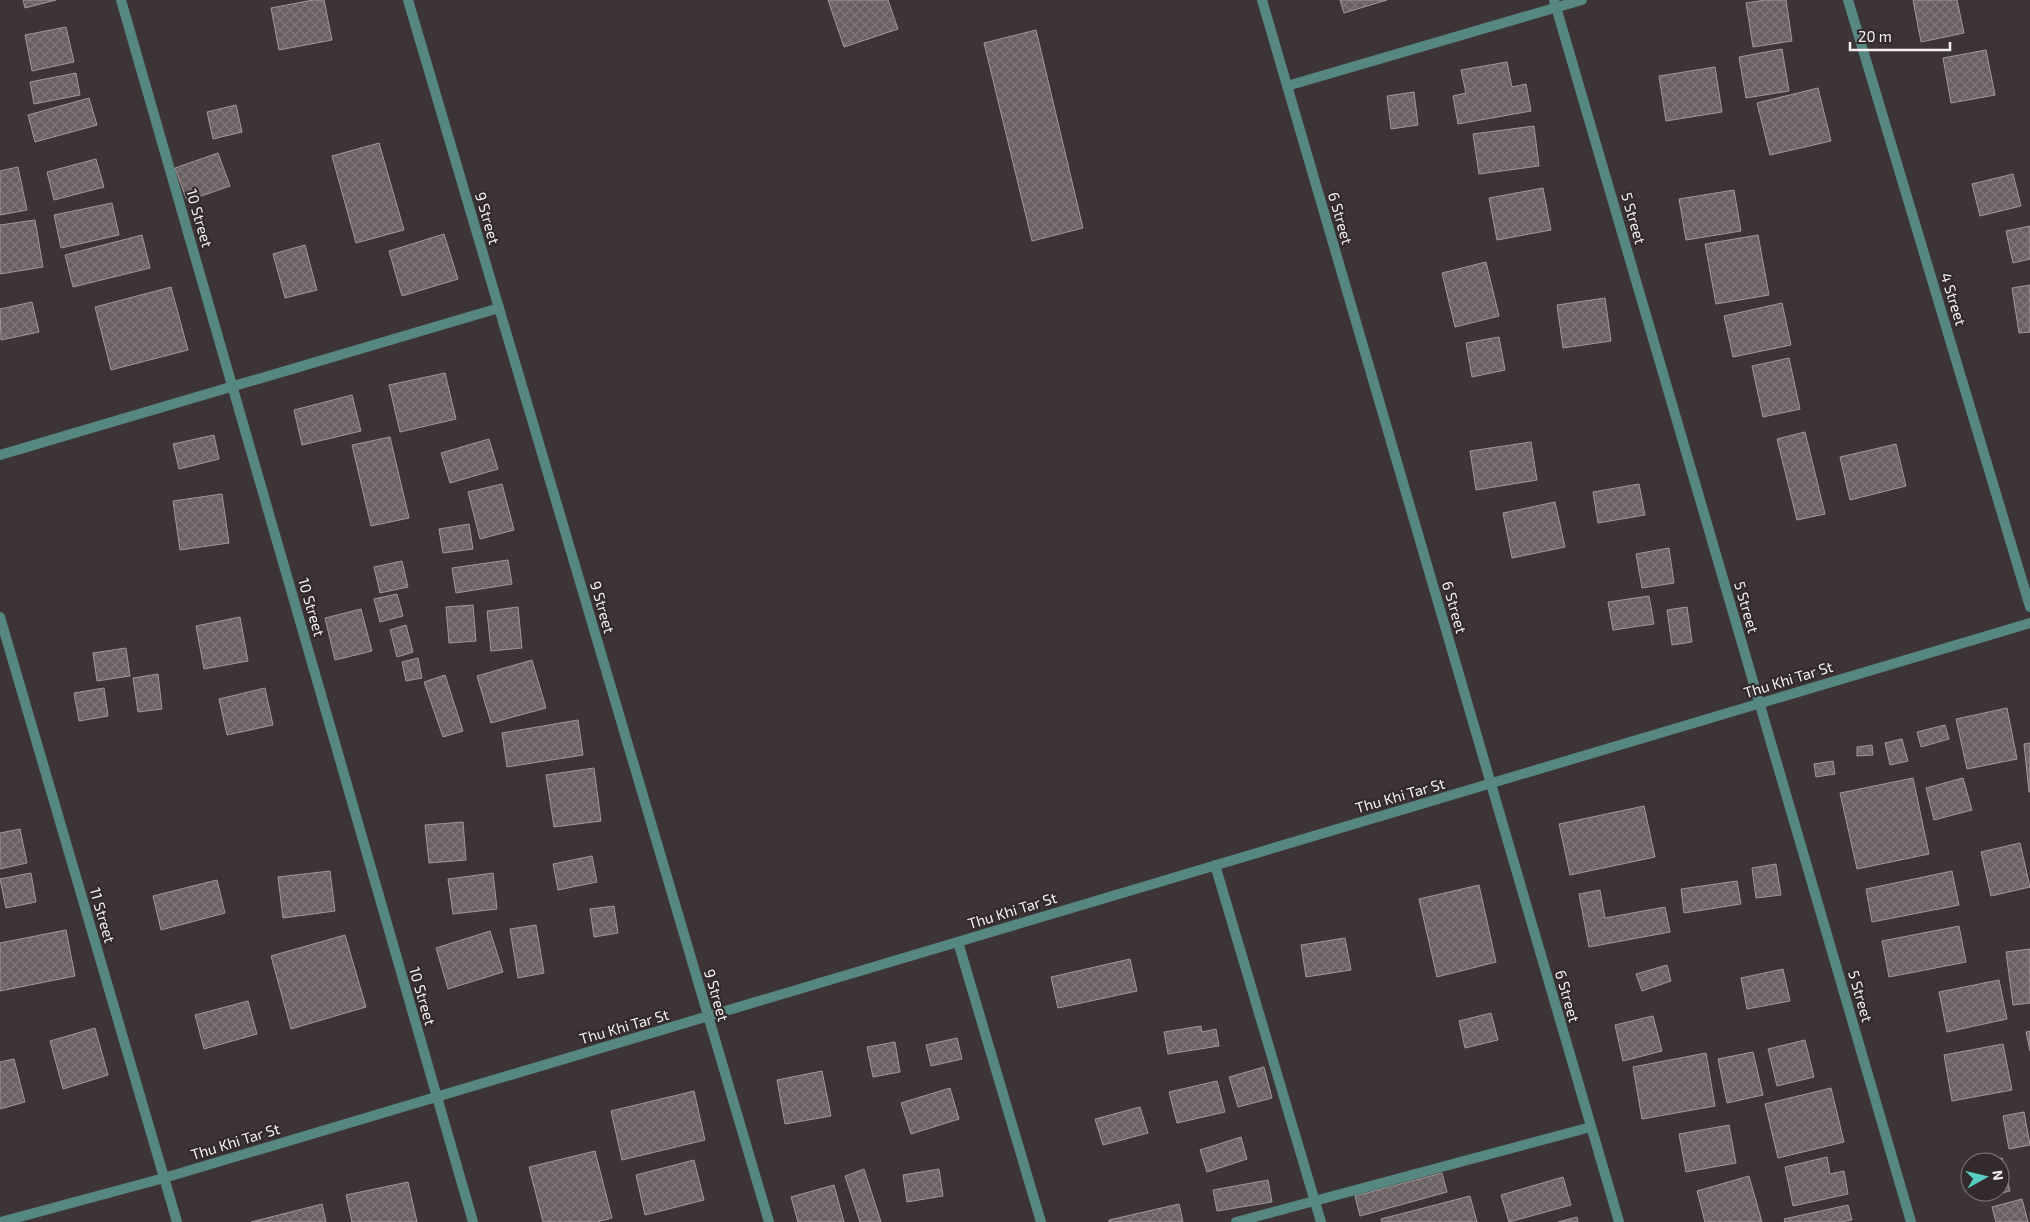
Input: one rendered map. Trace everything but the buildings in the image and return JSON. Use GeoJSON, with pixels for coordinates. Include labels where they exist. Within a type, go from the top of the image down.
{"type":"FeatureCollection","features":[{"type":"Feature","properties":{"kind":"street","name":"10 Street"},"geometry":{"type":"LineString","coordinates":[[121,0],[473,1222]]}},
{"type":"Feature","properties":{"kind":"street","name":"9 Street"},"geometry":{"type":"LineString","coordinates":[[408,0],[769,1222]]}},
{"type":"Feature","properties":{"kind":"street","name":"6 Street"},"geometry":{"type":"LineString","coordinates":[[1262,0],[1619,1222]]}},
{"type":"Feature","properties":{"kind":"street"},"geometry":{"type":"LineString","coordinates":[[1287,86],[1556,4],[1582,0]]}},
{"type":"Feature","properties":{"kind":"street","name":"4 Street"},"geometry":{"type":"LineString","coordinates":[[1848,0],[2030,607]]}},
{"type":"Feature","properties":{"kind":"street","name":"5 Street"},"geometry":{"type":"LineString","coordinates":[[1556,4],[1911,1222]]}},
{"type":"Feature","properties":{"kind":"street"},"geometry":{"type":"LineString","coordinates":[[0,455],[499,308]]}},
{"type":"Feature","properties":{"kind":"street","name":"11 Street"},"geometry":{"type":"LineString","coordinates":[[0,617],[177,1222]]}},
{"type":"Feature","properties":{"kind":"street","name":"Thu Khi Tar St"},"geometry":{"type":"LineString","coordinates":[[1,1222],[164,1178],[2030,623]]}},
{"type":"Feature","properties":{"kind":"street"},"geometry":{"type":"LineString","coordinates":[[1215,865],[1321,1222]]}},
{"type":"Feature","properties":{"kind":"street"},"geometry":{"type":"LineString","coordinates":[[958,942],[1041,1222]]}},
{"type":"Feature","properties":{"kind":"street"},"geometry":{"type":"LineString","coordinates":[[1236,1222],[1591,1127]]}}]}
